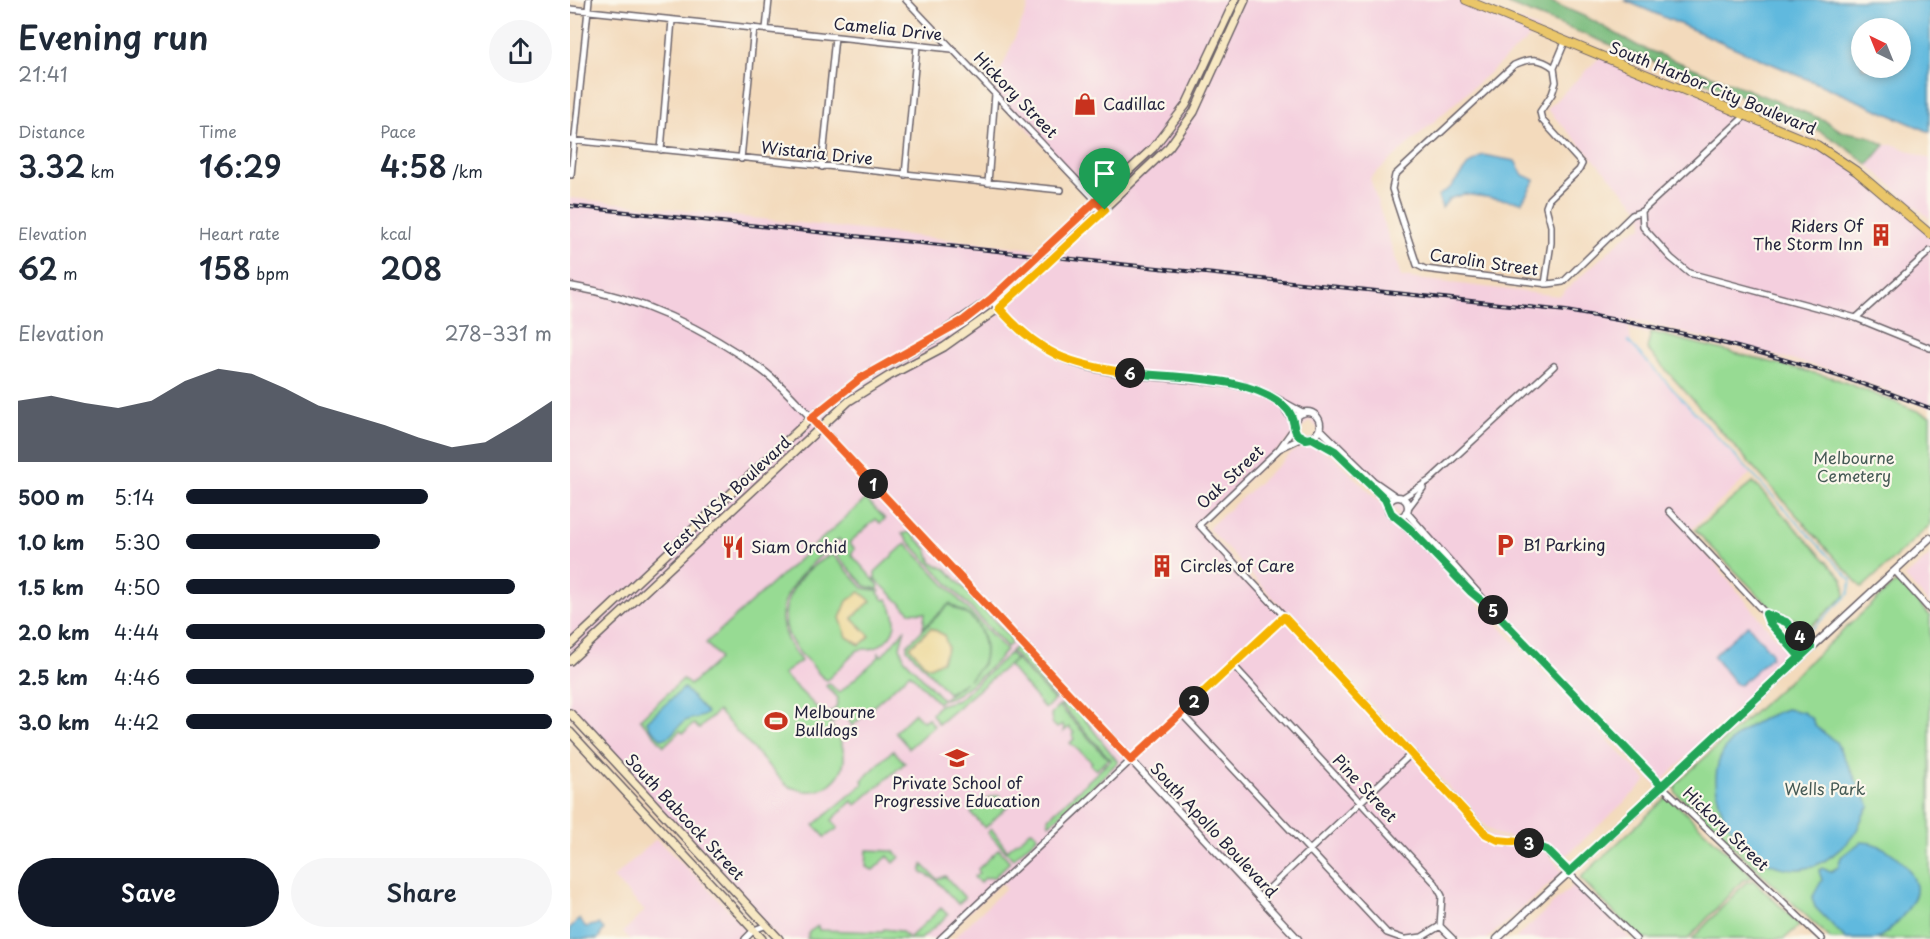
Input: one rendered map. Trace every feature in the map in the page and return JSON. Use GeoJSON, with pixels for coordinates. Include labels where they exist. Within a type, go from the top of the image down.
{"type":"FeatureCollection","features":[{"type":"Feature","properties":{"kind":"main road","name":"East NASA Boulevard"},"geometry":{"type":"LineString","coordinates":[[570,645],[811,418],[842,392],[883,365],[932,340],[991,299],[1153,148],[1186,105],[1235,0]]}},
{"type":"Feature","properties":{"kind":"main road","name":"East NASA Boulevard"},"geometry":{"type":"LineString","coordinates":[[570,661],[849,401],[888,376],[945,347],[999,308],[1105,210],[1169,147],[1194,112],[1245,0]]}},
{"type":"Feature","properties":{"kind":"main road","name":"South Harbor City Boulevard"},"geometry":{"type":"LineString","coordinates":[[1466,0],[1804,139],[1843,161],[1930,234]]}},
{"type":"Feature","properties":{"kind":"main road"},"geometry":{"type":"LineString","coordinates":[[883,365],[888,376]]}},
{"type":"Feature","properties":{"kind":"main road","name":"South Babcock Street"},"geometry":{"type":"LineString","coordinates":[[570,713],[779,939]]}},
{"type":"Feature","properties":{"kind":"main road","name":"South Babcock Street"},"geometry":{"type":"LineString","coordinates":[[570,732],[761,938]]}},
{"type":"Feature","properties":{"kind":"street"},"geometry":{"type":"LineString","coordinates":[[571,175],[572,140],[589,0]]}},
{"type":"Feature","properties":{"kind":"street"},"geometry":{"type":"LineString","coordinates":[[766,29],[769,0]]}},
{"type":"Feature","properties":{"kind":"street","name":"Hickory Street"},"geometry":{"type":"LineString","coordinates":[[906,0],[1105,210]]}},
{"type":"Feature","properties":{"kind":"street","name":"Camelia Drive"},"geometry":{"type":"LineString","coordinates":[[570,9],[952,49]]}},
{"type":"Feature","properties":{"kind":"street"},"geometry":{"type":"LineString","coordinates":[[661,150],[672,20]]}},
{"type":"Feature","properties":{"kind":"street"},"geometry":{"type":"LineString","coordinates":[[741,159],[754,28]]}},
{"type":"Feature","properties":{"kind":"street"},"geometry":{"type":"LineString","coordinates":[[822,166],[835,37]]}},
{"type":"Feature","properties":{"kind":"street"},"geometry":{"type":"LineString","coordinates":[[1545,284],[1551,243],[1551,226],[1546,207],[1549,199],[1579,170],[1582,164],[1542,120],[1540,112],[1552,94],[1556,82],[1554,68],[1565,42]]}},
{"type":"Feature","properties":{"kind":"street"},"geometry":{"type":"LineString","coordinates":[[905,175],[917,46]]}},
{"type":"Feature","properties":{"kind":"street","name":"Carolin Street"},"geometry":{"type":"LineString","coordinates":[[1554,68],[1539,59],[1527,59],[1514,65],[1395,176],[1392,189],[1417,265],[1425,270],[1545,284],[1563,282],[1632,215],[1642,211],[1746,115]]}},
{"type":"Feature","properties":{"kind":"street"},"geometry":{"type":"LineString","coordinates":[[988,183],[995,94]]}},
{"type":"Feature","properties":{"kind":"street","name":"Wistaria Drive"},"geometry":{"type":"LineString","coordinates":[[572,140],[1062,190]]}},
{"type":"Feature","properties":{"kind":"street"},"geometry":{"type":"LineString","coordinates":[[1642,211],[1643,227],[1671,258],[1689,273],[1856,318],[1930,348]]}},
{"type":"Feature","properties":{"kind":"street"},"geometry":{"type":"LineString","coordinates":[[1856,318],[1930,251]]}},
{"type":"Feature","properties":{"kind":"street","name":"South Apollo Boulevard"},"geometry":{"type":"LineString","coordinates":[[570,286],[648,307],[705,334],[763,370],[811,418],[1298,939]]}},
{"type":"Feature","properties":{"kind":"street"},"geometry":{"type":"LineString","coordinates":[[991,299],[1018,331],[1061,358],[1093,368],[1241,386],[1303,413],[1316,416],[1320,429],[1380,487],[1399,498]]}},
{"type":"Feature","properties":{"kind":"street"},"geometry":{"type":"LineString","coordinates":[[1397,517],[1407,510],[1425,484],[1554,366]]}},
{"type":"Feature","properties":{"kind":"street"},"geometry":{"type":"LineString","coordinates":[[1280,402],[1302,438],[1312,438],[1335,451],[1389,503],[1425,484]]}},
{"type":"Feature","properties":{"kind":"street"},"geometry":{"type":"LineString","coordinates":[[1294,425],[1303,413]]}},
{"type":"Feature","properties":{"kind":"street","name":"Oak Street"},"geometry":{"type":"LineString","coordinates":[[1294,425],[1279,449],[1199,525],[1486,834],[1498,840],[1540,845],[1636,939]]}},
{"type":"Feature","properties":{"kind":"street"},"geometry":{"type":"LineString","coordinates":[[1312,438],[1320,429]]}},
{"type":"Feature","properties":{"kind":"street","name":"Oak Street"},"geometry":{"type":"LineString","coordinates":[[1279,449],[1302,438]]}},
{"type":"Feature","properties":{"kind":"street","name":"Hickory Street"},"geometry":{"type":"LineString","coordinates":[[1399,498],[1445,561]]}},
{"type":"Feature","properties":{"kind":"street","name":"Hickory Street"},"geometry":{"type":"LineString","coordinates":[[1389,503],[1389,510],[1445,561],[1662,786],[1822,939]]}},
{"type":"Feature","properties":{"kind":"street"},"geometry":{"type":"LineString","coordinates":[[1669,511],[1766,614],[1769,622],[1800,657]]}},
{"type":"Feature","properties":{"kind":"street"},"geometry":{"type":"LineString","coordinates":[[1497,939],[1930,538]]}},
{"type":"Feature","properties":{"kind":"street"},"geometry":{"type":"LineString","coordinates":[[1895,570],[1930,610]]}},
{"type":"Feature","properties":{"kind":"street"},"geometry":{"type":"LineString","coordinates":[[1766,614],[1786,622],[1811,647]]}},
{"type":"Feature","properties":{"kind":"street"},"geometry":{"type":"LineString","coordinates":[[940,939],[1284,617]]}},
{"type":"Feature","properties":{"kind":"street","name":"Pine Street"},"geometry":{"type":"LineString","coordinates":[[1233,665],[1435,884],[1442,896],[1440,926]]}},
{"type":"Feature","properties":{"kind":"street"},"geometry":{"type":"LineString","coordinates":[[1181,713],[1387,933],[1406,939],[1422,937],[1440,926],[1453,939]]}},
{"type":"Feature","properties":{"kind":"street"},"geometry":{"type":"LineString","coordinates":[[1259,898],[1412,753]]}},
{"type":"Feature","properties":{"kind":"street"},"geometry":{"type":"LineString","coordinates":[[745,939],[754,930],[767,925]]}},
{"type":"Feature","properties":{"kind":"street"},"geometry":{"type":"LineString","coordinates":[[761,938],[767,925]]}},
{"type":"Feature","properties":{"kind":"shaded area"},"geometry":{"type":"Polygon","coordinates":[[[1020,0],[1467,0],[1539,29],[1370,178],[1401,277],[1559,296],[1631,231],[1643,227],[1642,211],[1547,109],[1603,54],[1822,145],[1930,230],[1930,408],[1832,370],[1628,319],[1631,342],[1750,474],[1689,532],[1791,656],[1657,786],[1310,420],[1199,524],[1486,833],[1512,843],[1544,848],[1563,872],[1487,939],[953,939],[1006,888],[1001,882],[940,939],[779,939],[570,714],[570,198],[1060,252],[1105,210],[992,91],[1029,5],[1020,0]]]}},
{"type":"Feature","properties":{"kind":"shaded area"},"geometry":{"type":"Polygon","coordinates":[[[1885,145],[1895,145],[1930,159],[1930,219],[1868,165],[1885,145]]]}},
{"type":"Feature","properties":{"kind":"shaded area"},"geometry":{"type":"Polygon","coordinates":[[[1631,323],[1831,373],[1930,413],[1834,375],[1651,329],[1648,334],[1632,330],[1631,323]]]}},
{"type":"Feature","properties":{"kind":"shaded area"},"geometry":{"type":"Polygon","coordinates":[[[1305,445],[1315,447],[1334,457],[1402,524],[1647,781],[1564,858],[1545,842],[1532,836],[1511,838],[1496,834],[1485,826],[1208,528],[1295,450],[1305,445]]]}},
{"type":"Feature","properties":{"kind":"shaded area"},"geometry":{"type":"Polygon","coordinates":[[[1930,555],[1930,605],[1905,577],[1930,555]]]}},
{"type":"Feature","properties":{"kind":"shaded area"},"geometry":{"type":"Polygon","coordinates":[[[656,839],[703,883],[748,931],[740,939],[630,939],[623,932],[645,911],[613,878],[656,839]]]}},
{"type":"Feature","properties":{"kind":"shaded area"},"geometry":{"type":"Polygon","coordinates":[[[1573,885],[1631,939],[1515,939],[1573,885]]]}},
{"type":"Feature","properties":{"kind":"green space"},"geometry":{"type":"Polygon","coordinates":[[[1498,0],[1547,0],[1588,18],[1638,46],[1824,120],[1841,131],[1868,136],[1885,145],[1868,165],[1831,138],[1789,116],[1498,0]]]}},
{"type":"Feature","properties":{"kind":"green space","name":"Melbourne Cemetery"},"geometry":{"type":"Polygon","coordinates":[[[1651,332],[1834,378],[1930,416],[1930,525],[1862,588],[1647,349],[1651,332]]]}},
{"type":"Feature","properties":{"kind":"green space"},"geometry":{"type":"Polygon","coordinates":[[[1753,482],[1843,579],[1845,596],[1805,631],[1794,619],[1771,608],[1695,530],[1753,482]]]}},
{"type":"Feature","properties":{"kind":"green space"},"geometry":{"type":"Polygon","coordinates":[[[866,499],[885,519],[880,523],[876,519],[849,543],[855,549],[851,554],[879,586],[878,589],[865,586],[836,554],[845,546],[839,539],[799,578],[789,592],[783,607],[782,624],[788,641],[801,661],[783,674],[832,726],[840,741],[844,756],[841,771],[830,784],[819,790],[803,791],[786,785],[718,711],[699,729],[694,724],[683,733],[680,731],[664,746],[640,719],[683,679],[690,685],[718,660],[719,657],[706,643],[866,499]]]}},
{"type":"Feature","properties":{"kind":"green space"},"geometry":{"type":"Polygon","coordinates":[[[910,532],[927,549],[932,563],[946,569],[1010,637],[1011,644],[1007,647],[902,534],[910,532]]]}},
{"type":"Feature","properties":{"kind":"green space"},"geometry":{"type":"Polygon","coordinates":[[[906,543],[1006,650],[977,679],[958,693],[943,699],[966,682],[948,693],[907,649],[907,645],[950,604],[974,621],[985,650],[980,629],[972,617],[950,603],[923,628],[925,613],[910,612],[875,579],[875,572],[906,543]]]}},
{"type":"Feature","properties":{"kind":"green space"},"geometry":{"type":"Polygon","coordinates":[[[832,554],[863,588],[880,591],[878,593],[884,600],[887,599],[894,613],[895,626],[890,637],[884,642],[875,648],[858,650],[827,680],[795,647],[787,632],[785,617],[787,602],[794,588],[817,563],[832,554]]]}},
{"type":"Feature","properties":{"kind":"green space","name":"Wells Park"},"geometry":{"type":"Polygon","coordinates":[[[1895,583],[1901,583],[1930,616],[1930,939],[1831,939],[1676,793],[1675,789],[1677,783],[1895,583]]]}},
{"type":"Feature","properties":{"kind":"green space"},"geometry":{"type":"Polygon","coordinates":[[[905,629],[900,647],[904,658],[942,699],[938,703],[910,673],[852,726],[844,712],[833,723],[826,715],[836,708],[838,698],[826,686],[829,683],[839,693],[879,657],[879,653],[882,656],[905,629]]]}},
{"type":"Feature","properties":{"kind":"green space"},"geometry":{"type":"Polygon","coordinates":[[[1018,646],[1058,690],[1056,699],[1011,651],[1018,646]]]}},
{"type":"Feature","properties":{"kind":"green space"},"geometry":{"type":"Polygon","coordinates":[[[1010,653],[1015,659],[938,724],[932,714],[939,705],[958,700],[1010,653]]]}},
{"type":"Feature","properties":{"kind":"green space"},"geometry":{"type":"Polygon","coordinates":[[[1016,659],[1054,700],[1045,709],[1009,666],[1016,659]]]}},
{"type":"Feature","properties":{"kind":"green space"},"geometry":{"type":"Polygon","coordinates":[[[1063,703],[1073,704],[1118,762],[1077,802],[1049,824],[1048,818],[1111,760],[1061,705],[1063,703]]]}},
{"type":"Feature","properties":{"kind":"green space"},"geometry":{"type":"Polygon","coordinates":[[[1059,706],[1108,759],[1096,770],[1090,764],[1092,762],[1070,743],[1074,739],[1072,735],[1074,733],[1069,727],[1063,732],[1062,724],[1057,728],[1052,723],[1051,714],[1059,706]]]}},
{"type":"Feature","properties":{"kind":"green space"},"geometry":{"type":"Polygon","coordinates":[[[915,713],[923,721],[928,718],[934,726],[909,748],[895,732],[915,713]]]}},
{"type":"Feature","properties":{"kind":"green space"},"geometry":{"type":"Polygon","coordinates":[[[893,750],[905,763],[856,805],[852,801],[832,820],[838,828],[825,837],[814,825],[863,784],[862,780],[893,750]]]}},
{"type":"Feature","properties":{"kind":"green space"},"geometry":{"type":"Polygon","coordinates":[[[999,795],[1008,806],[985,828],[971,813],[988,798],[999,795]]]}},
{"type":"Feature","properties":{"kind":"green space"},"geometry":{"type":"Polygon","coordinates":[[[1668,796],[1753,877],[1743,880],[1688,939],[1640,939],[1580,878],[1668,796]]]}},
{"type":"Feature","properties":{"kind":"green space"},"geometry":{"type":"Polygon","coordinates":[[[991,828],[1007,850],[1032,830],[1038,836],[1013,859],[988,833],[991,828]]]}},
{"type":"Feature","properties":{"kind":"green space"},"geometry":{"type":"Polygon","coordinates":[[[999,849],[1010,862],[994,877],[985,878],[980,883],[974,877],[979,873],[978,869],[999,849]]]}},
{"type":"Feature","properties":{"kind":"green space"},"geometry":{"type":"Polygon","coordinates":[[[867,850],[893,851],[900,857],[894,863],[888,856],[873,870],[866,867],[867,850]]]}},
{"type":"Feature","properties":{"kind":"green space"},"geometry":{"type":"Polygon","coordinates":[[[923,865],[937,879],[945,876],[965,898],[958,904],[935,879],[921,872],[923,865]]]}},
{"type":"Feature","properties":{"kind":"green space"},"geometry":{"type":"Polygon","coordinates":[[[1753,880],[1800,925],[1784,939],[1692,939],[1745,883],[1753,880]]]}},
{"type":"Feature","properties":{"kind":"green space"},"geometry":{"type":"Polygon","coordinates":[[[941,908],[948,915],[921,939],[807,939],[809,932],[818,926],[819,930],[901,931],[909,938],[941,908]]]}},
{"type":"Feature","properties":{"kind":"sand"},"geometry":{"type":"Polygon","coordinates":[[[860,592],[871,601],[852,618],[870,636],[860,645],[847,637],[840,618],[847,601],[860,592]]]}},
{"type":"Feature","properties":{"kind":"sand"},"geometry":{"type":"Polygon","coordinates":[[[931,628],[944,635],[948,647],[942,661],[930,667],[925,665],[910,647],[931,628]]]}},
{"type":"Feature","properties":{"kind":"water"},"geometry":{"type":"Polygon","coordinates":[[[1624,0],[1930,0],[1930,132],[1624,0]]]}},
{"type":"Feature","properties":{"kind":"water"},"geometry":{"type":"Polygon","coordinates":[[[1483,155],[1515,161],[1523,175],[1535,180],[1522,202],[1464,194],[1449,199],[1442,208],[1438,196],[1451,187],[1469,164],[1483,155]]]}},
{"type":"Feature","properties":{"kind":"water"},"geometry":{"type":"Polygon","coordinates":[[[1748,625],[1771,652],[1771,657],[1740,685],[1736,684],[1713,656],[1748,625]]]}},
{"type":"Feature","properties":{"kind":"water"},"geometry":{"type":"Polygon","coordinates":[[[684,688],[707,713],[685,721],[669,736],[662,739],[650,728],[647,721],[684,688]]]}},
{"type":"Feature","properties":{"kind":"water"},"geometry":{"type":"Polygon","coordinates":[[[1786,709],[1803,712],[1812,719],[1815,726],[1836,742],[1870,807],[1850,840],[1839,850],[1821,863],[1796,869],[1777,866],[1759,858],[1744,844],[1731,828],[1721,809],[1717,789],[1717,769],[1726,747],[1744,730],[1786,709]]]}},
{"type":"Feature","properties":{"kind":"water"},"geometry":{"type":"Polygon","coordinates":[[[1861,842],[1879,846],[1902,862],[1913,878],[1916,892],[1908,909],[1887,932],[1874,939],[1846,939],[1815,907],[1812,898],[1822,880],[1819,871],[1822,868],[1830,872],[1838,867],[1841,857],[1861,842]]]}},
{"type":"Feature","properties":{"kind":"water"},"geometry":{"type":"Polygon","coordinates":[[[579,919],[586,927],[599,924],[604,929],[598,939],[570,939],[570,928],[579,919]]]}},
{"type":"Feature","properties":{"kind":"waterway"},"geometry":{"type":"LineString","coordinates":[[1628,341],[1851,580],[1849,594],[1812,629]]}},
{"type":"Feature","properties":{"kind":"railway"},"geometry":{"type":"LineString","coordinates":[[570,206],[1566,311],[1659,328],[1750,350],[1840,377],[1930,408]]}},
{"type":"Feature","properties":{"kind":"place","name":"Cadillac"},"geometry":{"type":"Point","coordinates":[1085,104]}},
{"type":"Feature","properties":{"kind":"place","name":"Riders Of The Storm Inn"},"geometry":{"type":"Point","coordinates":[1881,235]}},
{"type":"Feature","properties":{"kind":"place","name":"B1 Parking"},"geometry":{"type":"Point","coordinates":[1505,545]}},
{"type":"Feature","properties":{"kind":"place","name":"Siam Orchid"},"geometry":{"type":"Point","coordinates":[733,547]}},
{"type":"Feature","properties":{"kind":"place","name":"Circles of Care"},"geometry":{"type":"Point","coordinates":[1162,566]}},
{"type":"Feature","properties":{"kind":"place","name":"Melbourne Bulldogs"},"geometry":{"type":"Point","coordinates":[776,721]}},
{"type":"Feature","properties":{"kind":"place","name":"Private School of Progressive Education"},"geometry":{"type":"Point","coordinates":[957,758]}},
{"type":"Feature","properties":{"kind":"route"},"geometry":{"type":"LineString","coordinates":[[1105,210],[999,308],[1018,331],[1061,358],[1093,368],[1241,386],[1268,395],[1280,402],[1290,411],[1297,434],[1302,438],[1312,438],[1329,446],[1382,495],[1389,503],[1388,508],[1391,513],[1409,528],[1477,598],[1489,606],[1662,786],[1800,657],[1811,647],[1786,622],[1766,614],[1769,622],[1800,657],[1718,734],[1569,872],[1540,845],[1498,840],[1486,834],[1284,617],[1131,760],[811,418],[861,378],[964,320],[991,299],[1096,201],[1105,210]]}}]}
